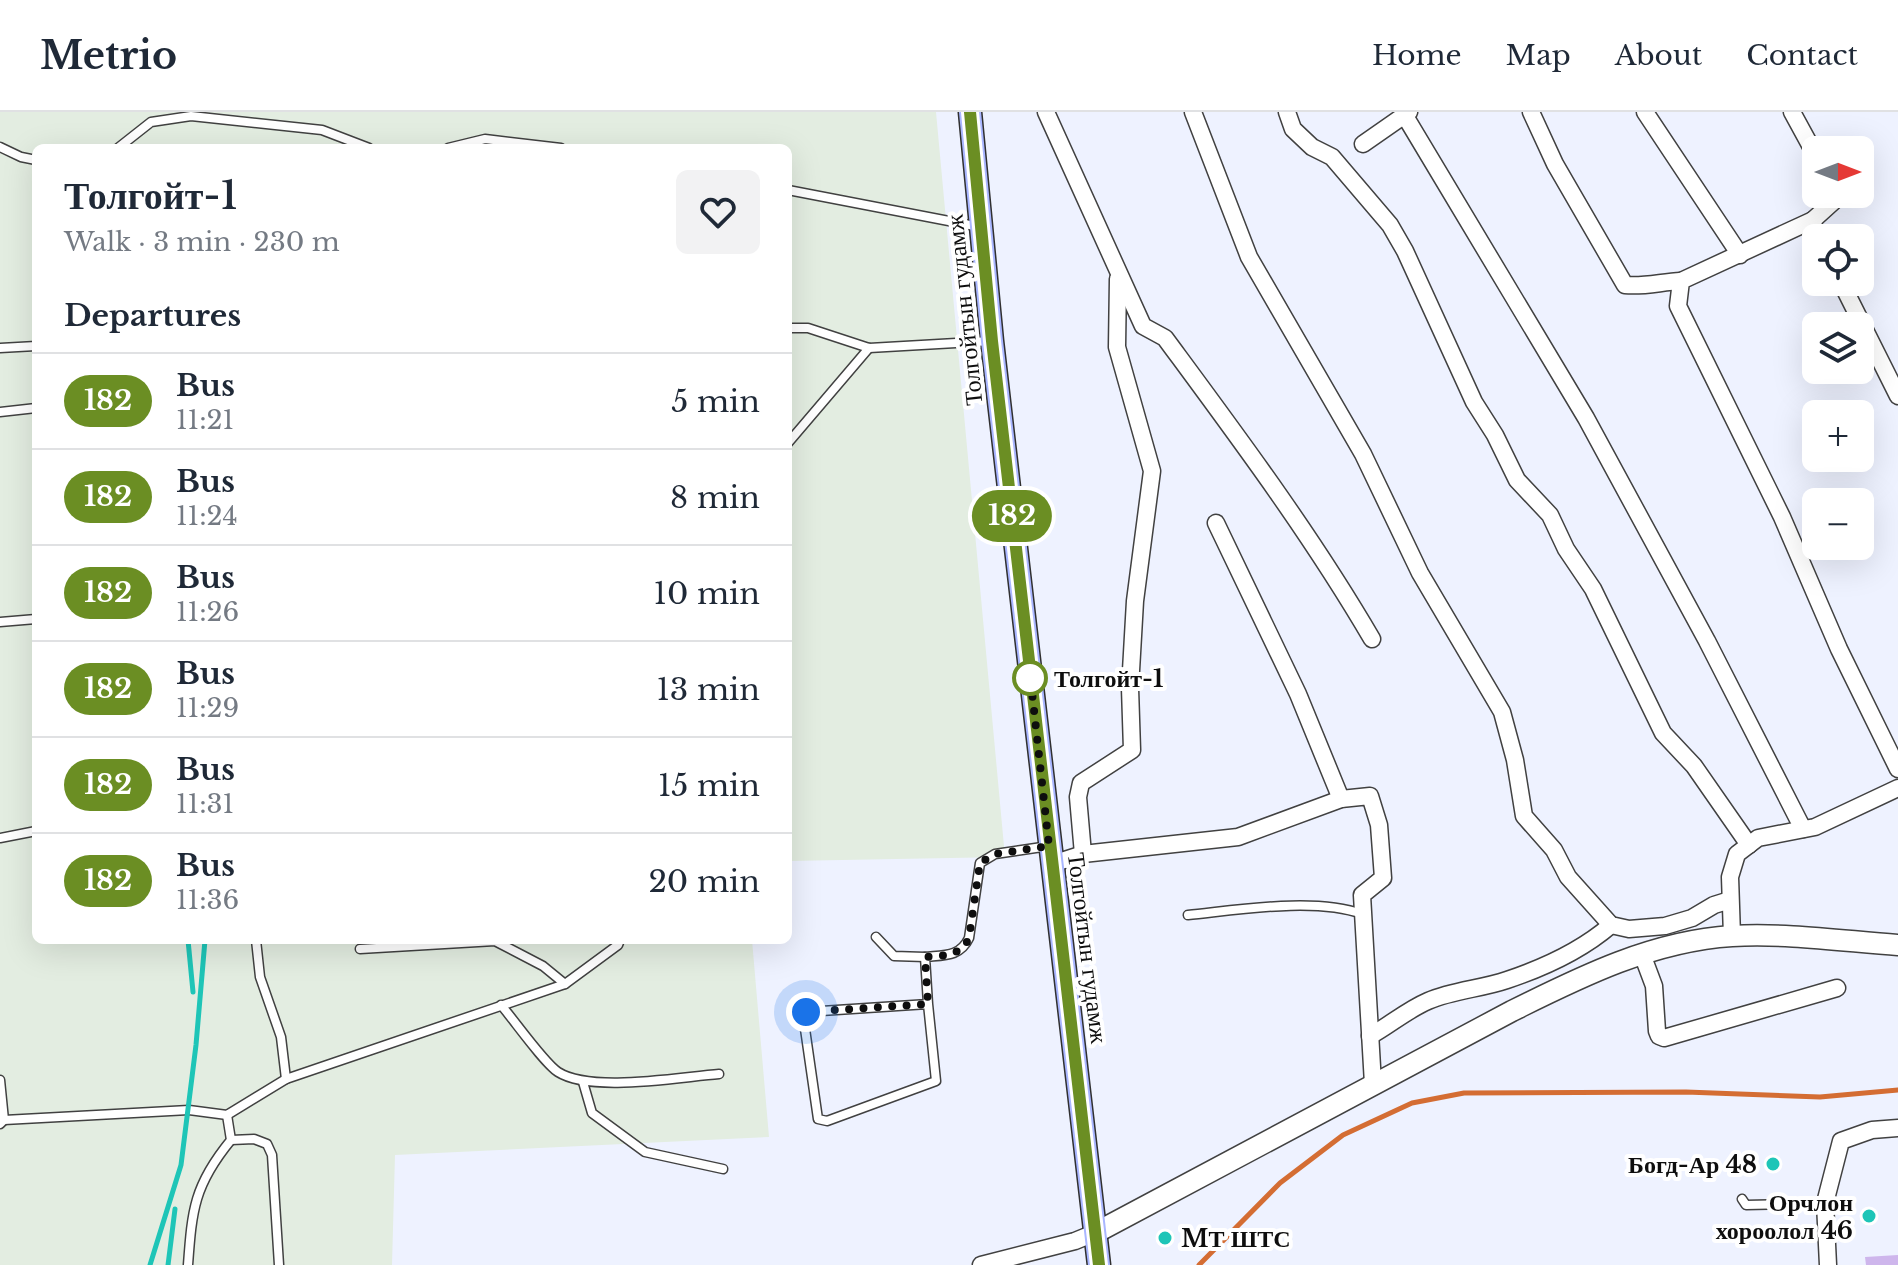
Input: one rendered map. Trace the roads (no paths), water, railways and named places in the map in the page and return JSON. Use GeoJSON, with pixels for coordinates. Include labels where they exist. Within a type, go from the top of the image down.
{"type":"FeatureCollection","features":[{"type":"Feature","properties":{"kind":"main road","name":"Толгойтын гудамж"},"geometry":{"type":"LineString","coordinates":[[970,112],[992,341],[1099,1265]]}},
{"type":"Feature","properties":{"kind":"street"},"geometry":{"type":"LineString","coordinates":[[1046,112],[1143,326],[1165,338],[1282,496],[1331,567],[1372,639]]}},
{"type":"Feature","properties":{"kind":"street"},"geometry":{"type":"LineString","coordinates":[[1193,112],[1249,257],[1363,454],[1420,573],[1502,712],[1515,760],[1524,816],[1554,850],[1568,877],[1611,925],[1629,929],[1665,926],[1692,918],[1730,900]]}},
{"type":"Feature","properties":{"kind":"street"},"geometry":{"type":"LineString","coordinates":[[1287,112],[1293,129],[1312,147],[1332,157],[1390,225],[1405,251],[1474,402],[1495,435],[1517,480],[1550,515],[1566,549],[1593,589],[1663,733],[1694,766],[1749,845]]}},
{"type":"Feature","properties":{"kind":"street"},"geometry":{"type":"LineString","coordinates":[[1381,112],[1388,128]]}},
{"type":"Feature","properties":{"kind":"street"},"geometry":{"type":"LineString","coordinates":[[1531,112],[1555,164],[1625,285],[1643,287],[1659,282],[1681,281],[1813,220],[1826,208]]}},
{"type":"Feature","properties":{"kind":"street"},"geometry":{"type":"LineString","coordinates":[[1645,112],[1740,255]]}},
{"type":"Feature","properties":{"kind":"street"},"geometry":{"type":"LineString","coordinates":[[1792,112],[1805,136]]}},
{"type":"Feature","properties":{"kind":"street"},"geometry":{"type":"LineString","coordinates":[[1363,144],[1407,114],[1586,418],[1707,641],[1803,829]]}},
{"type":"Feature","properties":{"kind":"street"},"geometry":{"type":"LineString","coordinates":[[1813,220],[1814,224]]}},
{"type":"Feature","properties":{"kind":"street"},"geometry":{"type":"LineString","coordinates":[[1083,854],[1078,797],[1081,783],[1132,750],[1130,688],[1135,601],[1152,471],[1117,347],[1118,273]]}},
{"type":"Feature","properties":{"kind":"street"},"geometry":{"type":"LineString","coordinates":[[1681,281],[1678,306],[1782,517],[1839,649],[1898,769]]}},
{"type":"Feature","properties":{"kind":"street"},"geometry":{"type":"LineString","coordinates":[[1848,296],[1898,396]]}},
{"type":"Feature","properties":{"kind":"street"},"geometry":{"type":"LineString","coordinates":[[1216,523],[1298,694],[1341,799]]}},
{"type":"Feature","properties":{"kind":"street"},"geometry":{"type":"LineString","coordinates":[[1732,936],[1730,877],[1737,854],[1758,838],[1815,827],[1898,788]]}},
{"type":"Feature","properties":{"kind":"street"},"geometry":{"type":"LineString","coordinates":[[1050,855],[1238,837],[1341,799],[1370,796],[1379,825],[1383,878],[1362,895],[1373,1084]]}},
{"type":"Feature","properties":{"kind":"street"},"geometry":{"type":"LineString","coordinates":[[1370,1036],[1431,999],[1507,980],[1566,954],[1597,937],[1611,925]]}},
{"type":"Feature","properties":{"kind":"street"},"geometry":{"type":"LineString","coordinates":[[981,1265],[1075,1241],[1097,1232],[1559,988],[1642,954],[1685,942],[1732,936],[1789,936],[1898,945]]}},
{"type":"Feature","properties":{"kind":"street"},"geometry":{"type":"LineString","coordinates":[[1642,954],[1654,986],[1657,1031],[1664,1038],[1837,988]]}},
{"type":"Feature","properties":{"kind":"street"},"geometry":{"type":"LineString","coordinates":[[1828,1265],[1825,1203],[1841,1141],[1872,1130],[1898,1128]]}},
{"type":"Feature","properties":{"kind":"lane"},"geometry":{"type":"LineString","coordinates":[[122,144],[151,117],[191,116],[322,130],[352,144]]}},
{"type":"Feature","properties":{"kind":"lane"},"geometry":{"type":"LineString","coordinates":[[464,144],[485,139],[527,144]]}},
{"type":"Feature","properties":{"kind":"lane"},"geometry":{"type":"LineString","coordinates":[[0,147],[32,159]]}},
{"type":"Feature","properties":{"kind":"lane"},"geometry":{"type":"LineString","coordinates":[[792,191],[981,228]]}},
{"type":"Feature","properties":{"kind":"lane"},"geometry":{"type":"LineString","coordinates":[[792,328],[808,328],[869,348],[992,341]]}},
{"type":"Feature","properties":{"kind":"lane"},"geometry":{"type":"LineString","coordinates":[[0,348],[32,346]]}},
{"type":"Feature","properties":{"kind":"lane"},"geometry":{"type":"LineString","coordinates":[[792,438],[869,348]]}},
{"type":"Feature","properties":{"kind":"lane"},"geometry":{"type":"LineString","coordinates":[[0,412],[32,408]]}},
{"type":"Feature","properties":{"kind":"lane"},"geometry":{"type":"LineString","coordinates":[[0,622],[32,619]]}},
{"type":"Feature","properties":{"kind":"lane"},"geometry":{"type":"LineString","coordinates":[[0,838],[32,832]]}},
{"type":"Feature","properties":{"kind":"lane"},"geometry":{"type":"LineString","coordinates":[[876,937],[894,956],[956,954],[969,938],[980,863],[986,857],[1050,855]]}},
{"type":"Feature","properties":{"kind":"lane"},"geometry":{"type":"LineString","coordinates":[[1188,915],[1320,905],[1341,906],[1363,914]]}},
{"type":"Feature","properties":{"kind":"lane"},"geometry":{"type":"LineString","coordinates":[[256,944],[260,977],[281,1037],[286,1079]]}},
{"type":"Feature","properties":{"kind":"lane"},"geometry":{"type":"LineString","coordinates":[[360,949],[444,944]]}},
{"type":"Feature","properties":{"kind":"lane"},"geometry":{"type":"LineString","coordinates":[[501,944],[543,966],[565,984]]}},
{"type":"Feature","properties":{"kind":"lane"},"geometry":{"type":"LineString","coordinates":[[0,1080],[2,1122],[189,1110],[227,1115],[286,1079],[565,984],[618,944]]}},
{"type":"Feature","properties":{"kind":"lane"},"geometry":{"type":"LineString","coordinates":[[925,957],[936,1081],[827,1121],[818,1119],[803,1015],[806,1012],[928,1004]]}},
{"type":"Feature","properties":{"kind":"lane"},"geometry":{"type":"LineString","coordinates":[[501,1005],[557,1072],[583,1082],[608,1083],[719,1074]]}},
{"type":"Feature","properties":{"kind":"lane"},"geometry":{"type":"LineString","coordinates":[[583,1082],[592,1113],[645,1152],[723,1169]]}},
{"type":"Feature","properties":{"kind":"lane"},"geometry":{"type":"LineString","coordinates":[[227,1115],[231,1140]]}},
{"type":"Feature","properties":{"kind":"lane"},"geometry":{"type":"LineString","coordinates":[[188,1265],[197,1192],[216,1158],[231,1140],[254,1139],[267,1144],[272,1155],[279,1265]]}},
{"type":"Feature","properties":{"kind":"lane"},"geometry":{"type":"LineString","coordinates":[[1742,1199],[1746,1205],[1825,1203]]}},
{"type":"Feature","properties":{"kind":"waterway"},"geometry":{"type":"LineString","coordinates":[[1199,1265],[1280,1183],[1343,1135],[1412,1103],[1464,1093],[1686,1092],[1820,1097],[1898,1090]]}},
{"type":"Feature","properties":{"kind":"railway"},"geometry":{"type":"LineString","coordinates":[[188,944],[193,992]]}},
{"type":"Feature","properties":{"kind":"railway"},"geometry":{"type":"LineString","coordinates":[[150,1265],[181,1165],[205,944]]}},
{"type":"Feature","properties":{"kind":"railway"},"geometry":{"type":"LineString","coordinates":[[168,1265],[175,1209]]}},
{"type":"Feature","properties":{"kind":"place","name":"Толгойт-1"},"geometry":{"type":"Point","coordinates":[1030,678]}},
{"type":"Feature","properties":{"kind":"place","name":"Богд-Ар 48"},"geometry":{"type":"Point","coordinates":[1773,1164]}},
{"type":"Feature","properties":{"kind":"place","name":"Орчлон хороолол 46"},"geometry":{"type":"Point","coordinates":[1869,1216]}},
{"type":"Feature","properties":{"kind":"place","name":"MТ ШТС"},"geometry":{"type":"Point","coordinates":[1165,1238]}}]}
